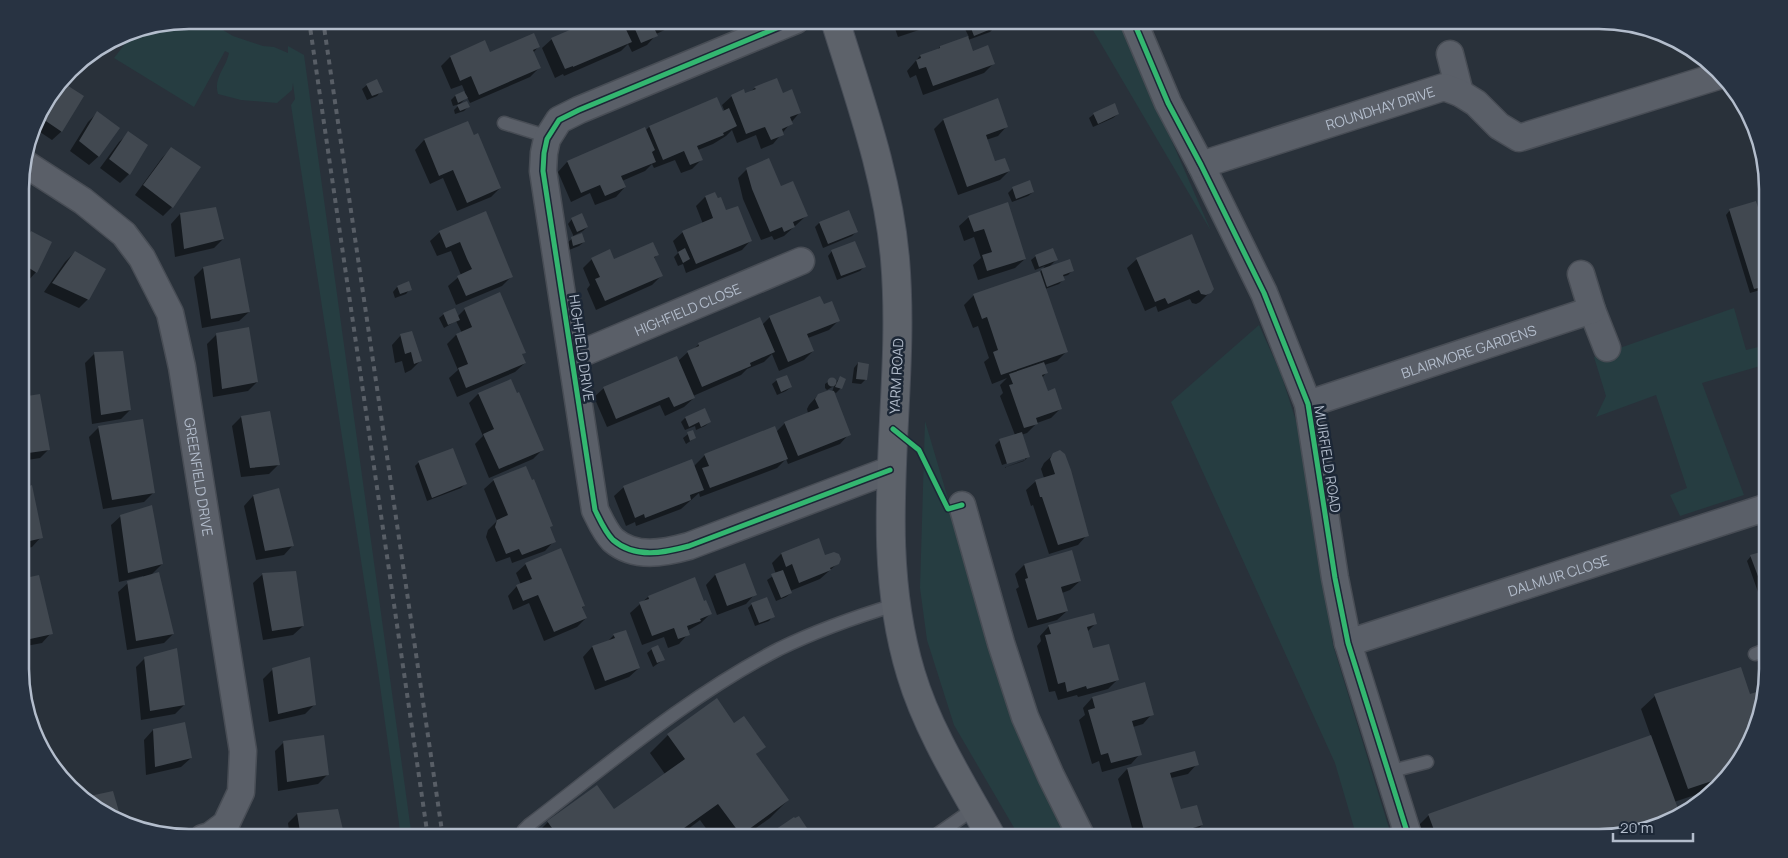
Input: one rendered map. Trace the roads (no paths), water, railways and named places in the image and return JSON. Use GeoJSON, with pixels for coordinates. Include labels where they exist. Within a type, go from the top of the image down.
{"type":"FeatureCollection","features":[{"type":"Feature","properties":{"kind":"main road","name":"YARM ROAD"},"geometry":{"type":"LineString","coordinates":[[838,29],[881,175],[890,218],[895,257],[898,328],[890,470],[890,554],[895,605],[906,656],[917,693],[930,722],[987,829]]}},
{"type":"Feature","properties":{"kind":"street","name":"HIGHFIELD DRIVE"},"geometry":{"type":"LineString","coordinates":[[774,29],[579,110],[560,120],[549,137],[544,153],[543,171],[595,510],[603,527],[614,540],[643,553],[667,552],[689,546],[890,470]]}},
{"type":"Feature","properties":{"kind":"street","name":"MUIRFIELD ROAD"},"geometry":{"type":"LineString","coordinates":[[1137,29],[1168,104],[1201,165],[1264,292],[1308,404],[1334,578],[1348,643],[1406,829]]}},
{"type":"Feature","properties":{"kind":"street"},"geometry":{"type":"LineString","coordinates":[[1450,54],[1460,93]]}},
{"type":"Feature","properties":{"kind":"street","name":"ROUNDHAY DRIVE"},"geometry":{"type":"LineString","coordinates":[[1201,165],[1444,87],[1460,93],[1476,103],[1499,126],[1520,138],[1714,77]]}},
{"type":"Feature","properties":{"kind":"street","name":"GREENFIELD DRIVE"},"geometry":{"type":"LineString","coordinates":[[30,167],[83,201],[124,234],[142,258],[170,313],[182,367],[243,751],[242,792],[226,824],[219,829]]}},
{"type":"Feature","properties":{"kind":"street","name":"HIGHFIELD CLOSE"},"geometry":{"type":"LineString","coordinates":[[573,357],[801,261]]}},
{"type":"Feature","properties":{"kind":"street"},"geometry":{"type":"LineString","coordinates":[[1581,274],[1592,310],[1607,348]]}},
{"type":"Feature","properties":{"kind":"street","name":"BLAIRMORE GARDENS"},"geometry":{"type":"LineString","coordinates":[[1308,404],[1592,310]]}},
{"type":"Feature","properties":{"kind":"street"},"geometry":{"type":"LineString","coordinates":[[962,505],[1001,643],[1025,717],[1078,829]]}},
{"type":"Feature","properties":{"kind":"street","name":"DALMUIR CLOSE"},"geometry":{"type":"LineString","coordinates":[[1348,643],[1759,510]]}},
{"type":"Feature","properties":{"kind":"lane"},"geometry":{"type":"LineString","coordinates":[[504,122],[549,137]]}},
{"type":"Feature","properties":{"kind":"lane"},"geometry":{"type":"LineString","coordinates":[[525,829],[672,717],[728,679],[777,650],[829,626],[895,605]]}},
{"type":"Feature","properties":{"kind":"lane"},"geometry":{"type":"LineString","coordinates":[[1755,654],[1759,652]]}},
{"type":"Feature","properties":{"kind":"lane"},"geometry":{"type":"LineString","coordinates":[[1388,772],[1427,762]]}},
{"type":"Feature","properties":{"kind":"lane"},"geometry":{"type":"LineString","coordinates":[[945,829],[975,808]]}},
{"type":"Feature","properties":{"kind":"railway"},"geometry":{"type":"LineString","coordinates":[[310,29],[427,829]]}},
{"type":"Feature","properties":{"kind":"railway"},"geometry":{"type":"LineString","coordinates":[[324,29],[442,829]]}}]}
